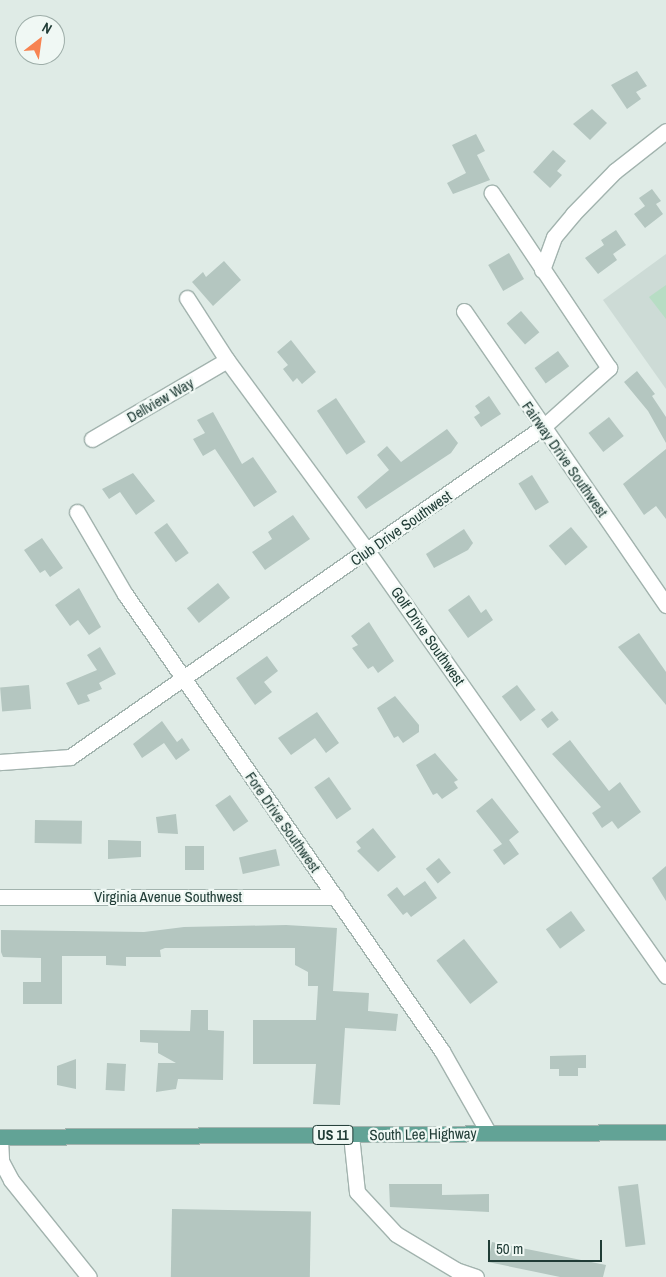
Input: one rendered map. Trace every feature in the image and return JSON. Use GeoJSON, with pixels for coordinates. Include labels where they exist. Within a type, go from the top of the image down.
{"type":"FeatureCollection","features":[{"type":"Feature","properties":{"kind":"main road","name":"South Lee Highway"},"geometry":{"type":"LineString","coordinates":[[0,1138],[488,1132],[666,1132]]}},
{"type":"Feature","properties":{"kind":"street"},"geometry":{"type":"LineString","coordinates":[[542,270],[554,237],[573,214],[615,171],[666,131]]}},
{"type":"Feature","properties":{"kind":"street","name":"Club Drive Southwest"},"geometry":{"type":"LineString","coordinates":[[0,762],[70,757],[182,677],[368,552],[543,427],[609,368],[492,193]]}},
{"type":"Feature","properties":{"kind":"street","name":"Golf Drive Southwest"},"geometry":{"type":"LineString","coordinates":[[187,298],[227,360],[368,552],[666,976]]}},
{"type":"Feature","properties":{"kind":"street","name":"Fairway Drive Southwest"},"geometry":{"type":"LineString","coordinates":[[464,311],[666,605]]}},
{"type":"Feature","properties":{"kind":"street","name":"Dellview Way"},"geometry":{"type":"LineString","coordinates":[[92,439],[227,360]]}},
{"type":"Feature","properties":{"kind":"street","name":"Fore Drive Southwest"},"geometry":{"type":"LineString","coordinates":[[77,512],[125,594],[442,1051],[488,1132]]}},
{"type":"Feature","properties":{"kind":"street","name":"Virginia Avenue Southwest"},"geometry":{"type":"LineString","coordinates":[[0,897],[336,897]]}},
{"type":"Feature","properties":{"kind":"street"},"geometry":{"type":"LineString","coordinates":[[351,1135],[357,1192],[396,1234],[456,1270],[476,1277]]}},
{"type":"Feature","properties":{"kind":"street"},"geometry":{"type":"LineString","coordinates":[[0,1138],[1,1160],[11,1180],[86,1276]]}},
{"type":"Feature","properties":{"kind":"shaded area"},"geometry":{"type":"Polygon","coordinates":[[[666,254],[666,389],[603,300],[666,254]]]}},
{"type":"Feature","properties":{"kind":"green space"},"geometry":{"type":"Polygon","coordinates":[[[666,285],[666,319],[649,297],[666,285]]]}},
{"type":"Feature","properties":{"kind":"building"},"geometry":{"type":"Polygon","coordinates":[[[637,71],[647,86],[636,92],[641,99],[627,109],[611,85],[637,71]]]}},
{"type":"Feature","properties":{"kind":"building"},"geometry":{"type":"Polygon","coordinates":[[[592,109],[607,123],[590,140],[573,124],[592,109]]]}},
{"type":"Feature","properties":{"kind":"building"},"geometry":{"type":"Polygon","coordinates":[[[476,134],[485,151],[477,155],[490,180],[453,194],[447,183],[466,173],[452,145],[476,134]]]}},
{"type":"Feature","properties":{"kind":"building"},"geometry":{"type":"Polygon","coordinates":[[[553,150],[566,161],[557,171],[562,175],[550,188],[533,172],[553,150]]]}},
{"type":"Feature","properties":{"kind":"building"},"geometry":{"type":"Polygon","coordinates":[[[652,189],[661,201],[656,204],[663,214],[645,228],[634,214],[645,206],[639,198],[652,189]]]}},
{"type":"Feature","properties":{"kind":"building"},"geometry":{"type":"Polygon","coordinates":[[[616,230],[626,245],[613,254],[617,260],[598,274],[585,258],[604,245],[601,240],[616,230]]]}},
{"type":"Feature","properties":{"kind":"building"},"geometry":{"type":"Polygon","coordinates":[[[509,253],[524,279],[503,291],[488,265],[509,253]]]}},
{"type":"Feature","properties":{"kind":"building"},"geometry":{"type":"Polygon","coordinates":[[[224,261],[241,280],[213,306],[192,282],[203,272],[206,277],[224,261]]]}},
{"type":"Feature","properties":{"kind":"building"},"geometry":{"type":"Polygon","coordinates":[[[521,311],[539,332],[525,345],[507,323],[521,311]]]}},
{"type":"Feature","properties":{"kind":"building"},"geometry":{"type":"Polygon","coordinates":[[[291,340],[316,372],[302,384],[297,378],[293,382],[283,369],[288,365],[277,352],[291,340]]]}},
{"type":"Feature","properties":{"kind":"building"},"geometry":{"type":"Polygon","coordinates":[[[558,351],[569,366],[546,383],[535,368],[558,351]]]}},
{"type":"Feature","properties":{"kind":"building"},"geometry":{"type":"Polygon","coordinates":[[[637,371],[655,394],[652,396],[666,417],[666,443],[648,411],[624,382],[637,371]]]}},
{"type":"Feature","properties":{"kind":"building"},"geometry":{"type":"Polygon","coordinates":[[[489,396],[501,414],[481,427],[474,417],[480,413],[475,406],[489,396]]]}},
{"type":"Feature","properties":{"kind":"building"},"geometry":{"type":"Polygon","coordinates":[[[336,398],[366,442],[347,455],[317,411],[336,398]]]}},
{"type":"Feature","properties":{"kind":"building"},"geometry":{"type":"Polygon","coordinates":[[[213,412],[242,464],[253,457],[277,492],[254,507],[215,449],[203,456],[193,439],[205,433],[197,420],[213,412]]]}},
{"type":"Feature","properties":{"kind":"building"},"geometry":{"type":"Polygon","coordinates":[[[609,417],[624,436],[603,452],[589,433],[609,417]]]}},
{"type":"Feature","properties":{"kind":"building"},"geometry":{"type":"Polygon","coordinates":[[[447,429],[458,443],[451,453],[366,509],[357,497],[389,470],[377,455],[387,446],[401,462],[447,429]]]}},
{"type":"Feature","properties":{"kind":"building"},"geometry":{"type":"Polygon","coordinates":[[[666,449],[666,519],[656,506],[644,515],[623,484],[666,449]]]}},
{"type":"Feature","properties":{"kind":"building"},"geometry":{"type":"Polygon","coordinates":[[[133,473],[155,501],[136,515],[120,492],[109,499],[102,489],[133,473]]]}},
{"type":"Feature","properties":{"kind":"building"},"geometry":{"type":"Polygon","coordinates":[[[532,475],[549,502],[535,511],[518,483],[532,475]]]}},
{"type":"Feature","properties":{"kind":"building"},"geometry":{"type":"Polygon","coordinates":[[[293,515],[310,539],[265,570],[252,552],[272,539],[268,532],[293,515]]]}},
{"type":"Feature","properties":{"kind":"building"},"geometry":{"type":"Polygon","coordinates":[[[167,523],[189,553],[176,562],[154,532],[167,523]]]}},
{"type":"Feature","properties":{"kind":"building"},"geometry":{"type":"Polygon","coordinates":[[[571,527],[588,547],[565,566],[549,546],[571,527]]]}},
{"type":"Feature","properties":{"kind":"building"},"geometry":{"type":"Polygon","coordinates":[[[464,529],[473,543],[468,550],[434,568],[426,554],[464,529]]]}},
{"type":"Feature","properties":{"kind":"building"},"geometry":{"type":"Polygon","coordinates":[[[42,538],[63,568],[50,577],[45,570],[40,573],[24,550],[42,538]]]}},
{"type":"Feature","properties":{"kind":"building"},"geometry":{"type":"Polygon","coordinates":[[[218,583],[230,598],[199,623],[187,608],[218,583]]]}},
{"type":"Feature","properties":{"kind":"building"},"geometry":{"type":"Polygon","coordinates":[[[79,588],[101,627],[89,635],[78,620],[70,626],[55,605],[79,588]]]}},
{"type":"Feature","properties":{"kind":"building"},"geometry":{"type":"Polygon","coordinates":[[[469,595],[481,613],[486,609],[493,620],[468,638],[448,610],[469,595]]]}},
{"type":"Feature","properties":{"kind":"building"},"geometry":{"type":"Polygon","coordinates":[[[369,622],[394,661],[378,673],[373,666],[368,669],[352,648],[358,645],[351,636],[369,622]]]}},
{"type":"Feature","properties":{"kind":"building"},"geometry":{"type":"Polygon","coordinates":[[[639,633],[666,672],[666,705],[618,647],[639,633]]]}},
{"type":"Feature","properties":{"kind":"building"},"geometry":{"type":"Polygon","coordinates":[[[100,647],[116,674],[99,683],[102,689],[87,695],[90,701],[78,705],[66,683],[97,670],[87,655],[100,647]]]}},
{"type":"Feature","properties":{"kind":"building"},"geometry":{"type":"Polygon","coordinates":[[[267,656],[278,671],[264,682],[272,692],[255,705],[236,678],[267,656]]]}},
{"type":"Feature","properties":{"kind":"building"},"geometry":{"type":"Polygon","coordinates":[[[29,685],[31,709],[2,711],[0,688],[29,685]]]}},
{"type":"Feature","properties":{"kind":"building"},"geometry":{"type":"Polygon","coordinates":[[[517,685],[536,710],[520,721],[502,696],[517,685]]]}},
{"type":"Feature","properties":{"kind":"building"},"geometry":{"type":"Polygon","coordinates":[[[395,696],[419,725],[419,732],[403,743],[398,736],[394,738],[377,708],[395,696]]]}},
{"type":"Feature","properties":{"kind":"building"},"geometry":{"type":"Polygon","coordinates":[[[552,711],[559,720],[548,728],[541,720],[552,711]]]}},
{"type":"Feature","properties":{"kind":"building"},"geometry":{"type":"Polygon","coordinates":[[[317,712],[339,743],[326,753],[315,738],[291,755],[278,738],[317,712]]]}},
{"type":"Feature","properties":{"kind":"building"},"geometry":{"type":"Polygon","coordinates":[[[162,721],[177,742],[182,738],[190,750],[176,760],[164,743],[142,758],[133,744],[162,721]]]}},
{"type":"Feature","properties":{"kind":"building"},"geometry":{"type":"Polygon","coordinates":[[[570,740],[609,791],[620,782],[641,812],[618,829],[612,821],[602,828],[592,813],[601,807],[552,754],[570,740]]]}},
{"type":"Feature","properties":{"kind":"building"},"geometry":{"type":"Polygon","coordinates":[[[435,753],[458,780],[454,782],[458,788],[442,799],[437,793],[433,795],[416,765],[435,753]]]}},
{"type":"Feature","properties":{"kind":"building"},"geometry":{"type":"Polygon","coordinates":[[[329,777],[351,809],[337,819],[314,787],[329,777]]]}},
{"type":"Feature","properties":{"kind":"building"},"geometry":{"type":"Polygon","coordinates":[[[230,795],[248,821],[234,832],[215,805],[230,795]]]}},
{"type":"Feature","properties":{"kind":"building"},"geometry":{"type":"Polygon","coordinates":[[[492,798],[519,832],[509,840],[519,854],[504,865],[493,850],[502,844],[476,811],[492,798]]]}},
{"type":"Feature","properties":{"kind":"building"},"geometry":{"type":"Polygon","coordinates":[[[176,814],[178,834],[158,833],[156,817],[176,814]]]}},
{"type":"Feature","properties":{"kind":"building"},"geometry":{"type":"Polygon","coordinates":[[[35,820],[82,821],[82,844],[35,843],[35,820]]]}},
{"type":"Feature","properties":{"kind":"building"},"geometry":{"type":"Polygon","coordinates":[[[373,828],[396,857],[378,872],[357,851],[361,848],[356,842],[373,828]]]}},
{"type":"Feature","properties":{"kind":"building"},"geometry":{"type":"Polygon","coordinates":[[[108,840],[141,841],[141,857],[108,859],[108,840]]]}},
{"type":"Feature","properties":{"kind":"building"},"geometry":{"type":"Polygon","coordinates":[[[185,846],[204,846],[204,870],[185,870],[185,846]]]}},
{"type":"Feature","properties":{"kind":"building"},"geometry":{"type":"Polygon","coordinates":[[[276,849],[280,866],[243,874],[239,858],[276,849]]]}},
{"type":"Feature","properties":{"kind":"building"},"geometry":{"type":"Polygon","coordinates":[[[439,858],[451,873],[438,883],[426,869],[439,858]]]}},
{"type":"Feature","properties":{"kind":"building"},"geometry":{"type":"Polygon","coordinates":[[[666,866],[666,901],[652,878],[666,866]]]}},
{"type":"Feature","properties":{"kind":"building"},"geometry":{"type":"Polygon","coordinates":[[[425,881],[437,898],[411,917],[407,912],[403,915],[387,895],[397,887],[404,896],[425,881]]]}},
{"type":"Feature","properties":{"kind":"building"},"geometry":{"type":"Polygon","coordinates":[[[571,911],[585,930],[560,949],[546,929],[571,911]]]}},
{"type":"Feature","properties":{"kind":"building"},"geometry":{"type":"Polygon","coordinates":[[[286,925],[337,928],[333,991],[369,993],[368,1011],[398,1014],[396,1031],[345,1028],[340,1105],[313,1104],[316,1064],[253,1064],[253,1020],[316,1020],[318,986],[308,986],[308,972],[295,965],[295,948],[165,948],[160,950],[161,957],[126,957],[126,966],[106,965],[106,956],[62,956],[62,1004],[23,1004],[23,982],[41,982],[41,958],[3,957],[1,952],[1,930],[144,932],[184,927],[286,925]]]}},
{"type":"Feature","properties":{"kind":"building"},"geometry":{"type":"Polygon","coordinates":[[[464,939],[498,982],[470,1004],[436,961],[464,939]]]}},
{"type":"Feature","properties":{"kind":"building"},"geometry":{"type":"Polygon","coordinates":[[[191,1010],[208,1010],[208,1030],[224,1031],[223,1080],[178,1079],[176,1089],[156,1092],[158,1063],[176,1063],[158,1053],[158,1043],[140,1042],[140,1030],[190,1031],[191,1010]]]}},
{"type":"Feature","properties":{"kind":"building"},"geometry":{"type":"Polygon","coordinates":[[[586,1055],[586,1068],[578,1068],[578,1076],[559,1076],[559,1069],[550,1069],[550,1056],[586,1055]]]}},
{"type":"Feature","properties":{"kind":"building"},"geometry":{"type":"Polygon","coordinates":[[[76,1059],[76,1089],[57,1085],[57,1066],[76,1059]]]}},
{"type":"Feature","properties":{"kind":"building"},"geometry":{"type":"Polygon","coordinates":[[[107,1063],[126,1064],[125,1091],[106,1090],[107,1063]]]}},
{"type":"Feature","properties":{"kind":"building"},"geometry":{"type":"Polygon","coordinates":[[[389,1184],[442,1184],[442,1195],[489,1194],[489,1212],[390,1207],[389,1184]]]}},
{"type":"Feature","properties":{"kind":"building"},"geometry":{"type":"Polygon","coordinates":[[[638,1184],[645,1245],[626,1247],[618,1186],[638,1184]]]}},
{"type":"Feature","properties":{"kind":"building"},"geometry":{"type":"Polygon","coordinates":[[[172,1209],[311,1211],[310,1277],[171,1277],[172,1209]]]}},
{"type":"Feature","properties":{"kind":"building"},"geometry":{"type":"Polygon","coordinates":[[[492,1242],[606,1265],[603,1277],[560,1277],[488,1262],[492,1242]]]}}]}
